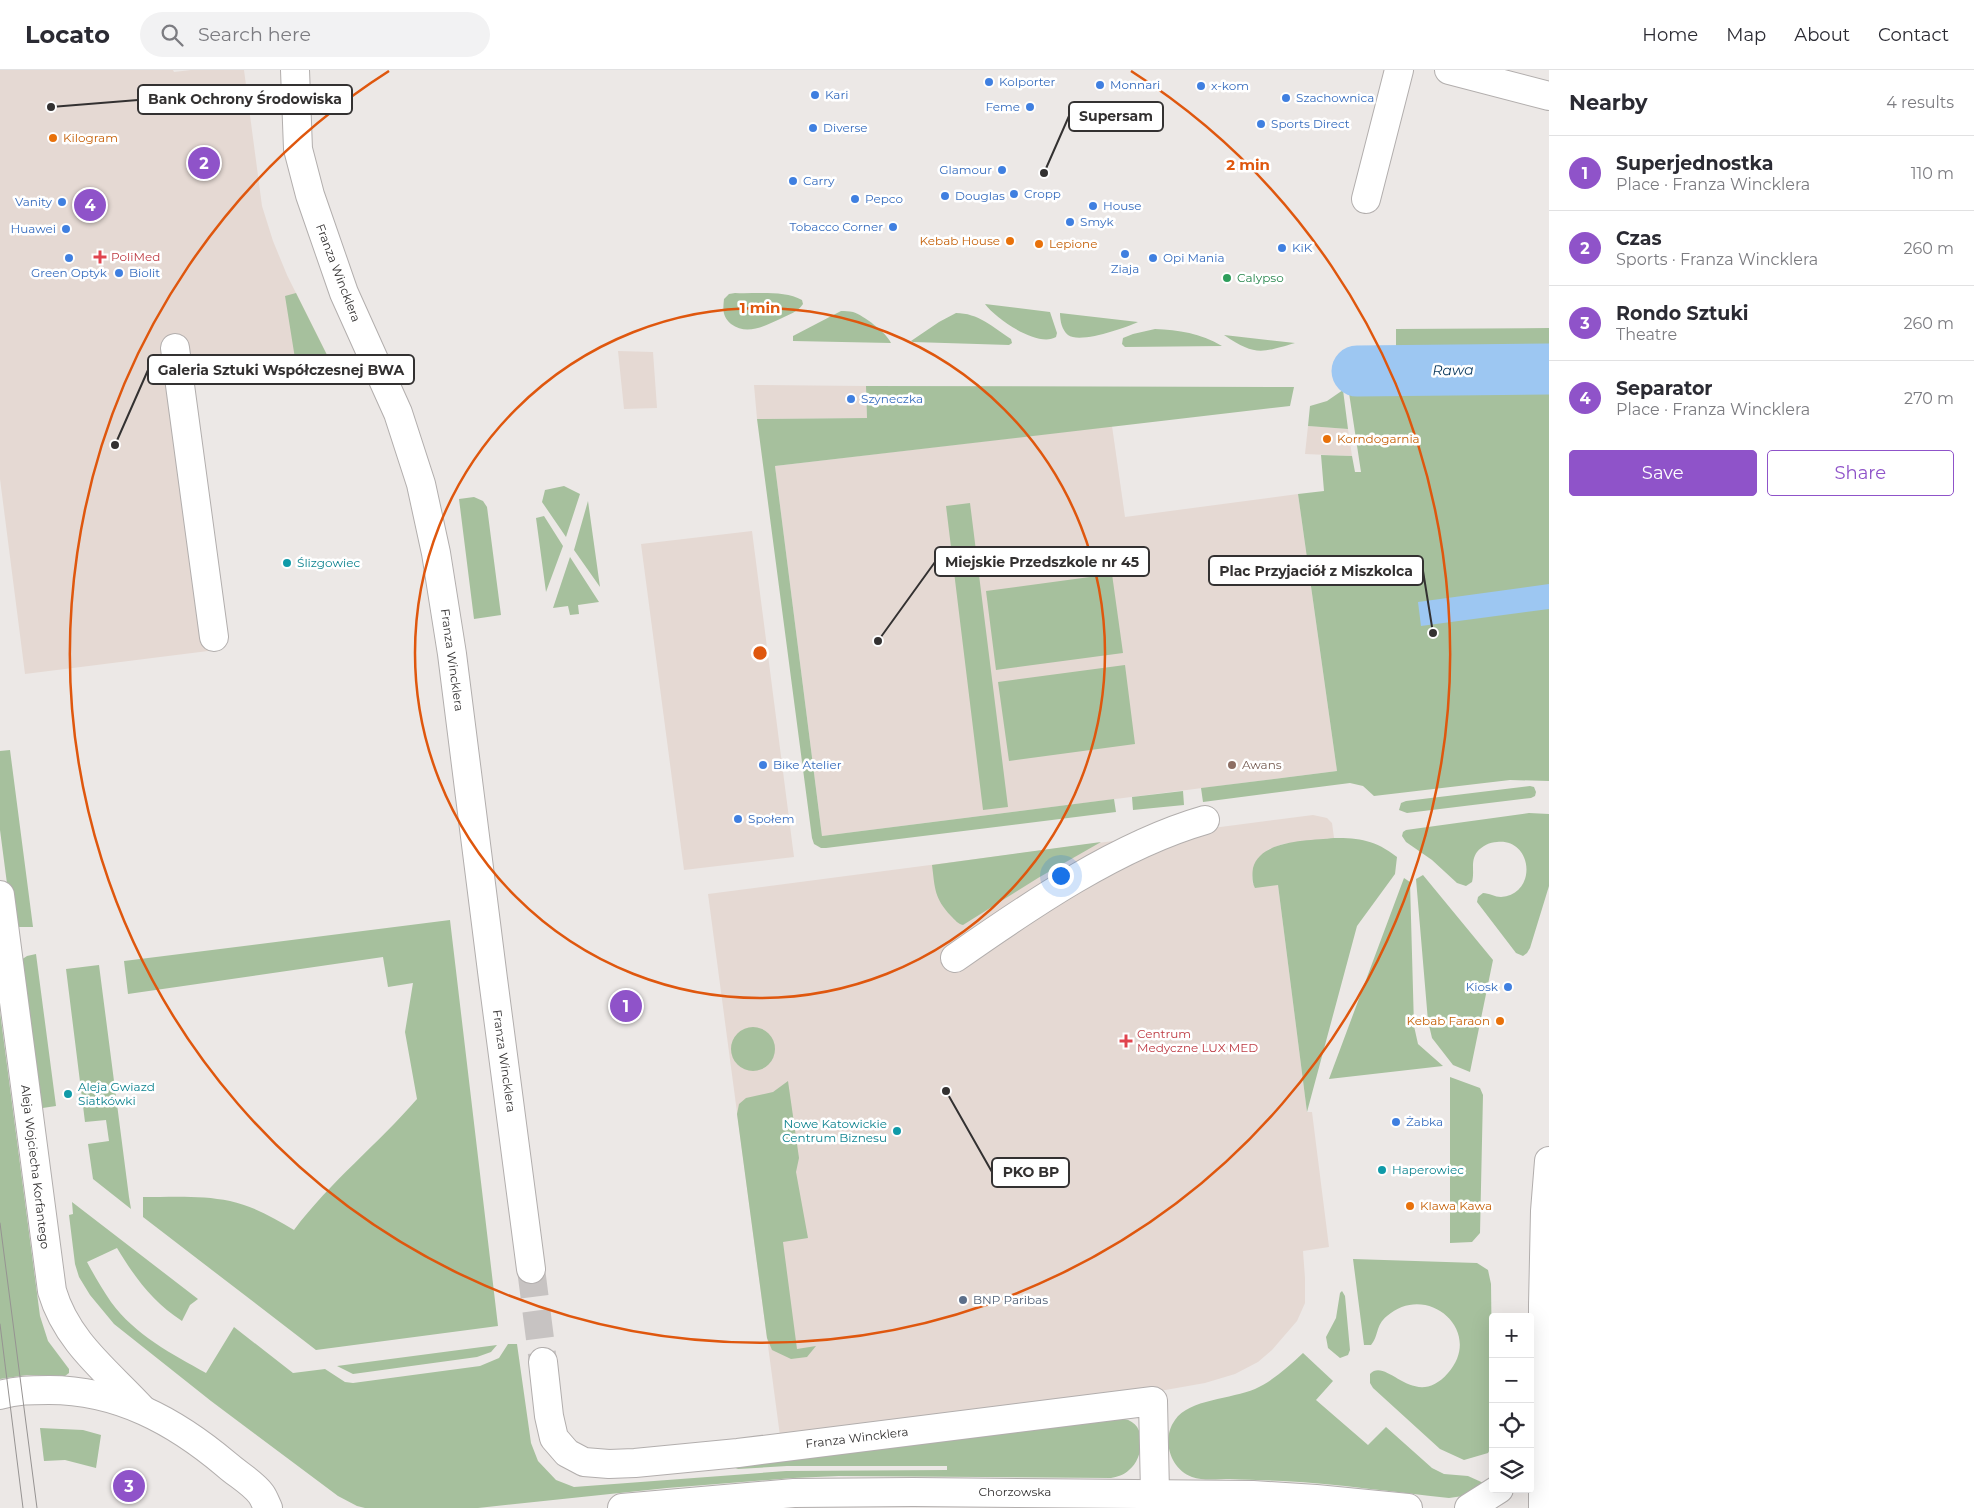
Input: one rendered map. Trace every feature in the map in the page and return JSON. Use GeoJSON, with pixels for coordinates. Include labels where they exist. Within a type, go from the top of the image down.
{"type":"FeatureCollection","features":[{"type":"Feature","properties":{"kind":"street","name":"Franza Wincklera"},"geometry":{"type":"LineString","coordinates":[[295,70],[298,150],[310,195],[344,293],[398,413],[421,484],[436,553],[452,654],[532,1270]]}},
{"type":"Feature","properties":{"kind":"street"},"geometry":{"type":"LineString","coordinates":[[1366,199],[1399,70]]}},
{"type":"Feature","properties":{"kind":"street"},"geometry":{"type":"LineString","coordinates":[[1449,70],[1549,96]]}},
{"type":"Feature","properties":{"kind":"street"},"geometry":{"type":"LineString","coordinates":[[175,348],[214,637]]}},
{"type":"Feature","properties":{"kind":"street"},"geometry":{"type":"LineString","coordinates":[[955,958],[1014,917],[1097,868],[1161,834],[1205,820]]}},
{"type":"Feature","properties":{"kind":"street","name":"Aleja Wojciecha Korfantego"},"geometry":{"type":"LineString","coordinates":[[0,895],[52,1291],[56,1306],[69,1331],[99,1367],[142,1409]]}},
{"type":"Feature","properties":{"kind":"street"},"geometry":{"type":"LineString","coordinates":[[1543,1508],[1545,1211],[1549,1161]]}},
{"type":"Feature","properties":{"kind":"street"},"geometry":{"type":"LineString","coordinates":[[1534,1380],[1544,1353]]}},
{"type":"Feature","properties":{"kind":"street","name":"Franza Wincklera"},"geometry":{"type":"LineString","coordinates":[[543,1362],[549,1416],[554,1438],[567,1453],[584,1462],[609,1464],[748,1452],[1153,1401],[1155,1494]]}},
{"type":"Feature","properties":{"kind":"street"},"geometry":{"type":"LineString","coordinates":[[0,1395],[22,1391],[70,1390],[114,1399],[142,1409],[182,1430],[215,1455],[264,1501],[284,1508]]}},
{"type":"Feature","properties":{"kind":"street","name":"Chorzowska"},"geometry":{"type":"LineString","coordinates":[[622,1508],[672,1502],[794,1493],[1262,1496],[1408,1508]]}},
{"type":"Feature","properties":{"kind":"street"},"geometry":{"type":"LineString","coordinates":[[1470,1508],[1493,1493]]}},
{"type":"Feature","properties":{"kind":"shaded area"},"geometry":{"type":"Polygon","coordinates":[[[0,70],[173,70],[174,72],[191,70],[244,70],[262,206],[273,241],[287,275],[333,367],[220,382],[219,378],[180,384],[216,650],[25,674],[0,479],[0,70]]]}},
{"type":"Feature","properties":{"kind":"shaded area"},"geometry":{"type":"Polygon","coordinates":[[[618,351],[653,352],[657,408],[624,409],[618,351]]]}},
{"type":"Feature","properties":{"kind":"shaded area"},"geometry":{"type":"Polygon","coordinates":[[[754,385],[866,386],[867,418],[757,419],[754,385]]]}},
{"type":"Feature","properties":{"kind":"shaded area"},"geometry":{"type":"Polygon","coordinates":[[[1112,426],[1125,517],[1298,494],[1337,771],[822,836],[775,466],[1112,426]]]}},
{"type":"Feature","properties":{"kind":"shaded area"},"geometry":{"type":"Polygon","coordinates":[[[1308,426],[1348,429],[1352,456],[1305,454],[1308,426]]]}},
{"type":"Feature","properties":{"kind":"shaded area"},"geometry":{"type":"Polygon","coordinates":[[[752,531],[794,857],[684,870],[641,544],[752,531]]]}},
{"type":"Feature","properties":{"kind":"shaded area"},"geometry":{"type":"Polygon","coordinates":[[[1313,815],[1327,818],[1332,823],[1334,838],[1283,844],[1269,849],[1256,862],[1252,877],[1253,884],[1278,885],[1307,1112],[1312,1112],[1329,1247],[1303,1251],[1305,1303],[1297,1321],[1272,1350],[1258,1362],[1235,1374],[1205,1383],[1154,1392],[780,1436],[708,894],[1313,815]]]}},
{"type":"Feature","properties":{"kind":"green space"},"geometry":{"type":"Polygon","coordinates":[[[296,293],[333,367],[297,371],[285,296],[296,293]]]}},
{"type":"Feature","properties":{"kind":"green space"},"geometry":{"type":"Polygon","coordinates":[[[729,294],[787,295],[802,300],[803,304],[793,313],[756,329],[749,330],[737,328],[726,318],[723,306],[724,299],[729,294]]]}},
{"type":"Feature","properties":{"kind":"green space"},"geometry":{"type":"Polygon","coordinates":[[[985,304],[1050,312],[1057,333],[1056,337],[1039,339],[1018,330],[998,317],[985,304]]]}},
{"type":"Feature","properties":{"kind":"green space"},"geometry":{"type":"Polygon","coordinates":[[[841,311],[853,312],[863,317],[880,330],[891,343],[793,341],[793,336],[841,311]]]}},
{"type":"Feature","properties":{"kind":"green space"},"geometry":{"type":"Polygon","coordinates":[[[956,313],[978,318],[1011,339],[1012,343],[1009,345],[911,341],[956,313]]]}},
{"type":"Feature","properties":{"kind":"green space"},"geometry":{"type":"Polygon","coordinates":[[[1060,313],[1138,322],[1103,334],[1082,338],[1068,335],[1064,331],[1060,313]]]}},
{"type":"Feature","properties":{"kind":"green space"},"geometry":{"type":"Polygon","coordinates":[[[1549,328],[1549,353],[1396,354],[1396,329],[1549,328]]]}},
{"type":"Feature","properties":{"kind":"green space"},"geometry":{"type":"Polygon","coordinates":[[[1155,329],[1189,333],[1206,338],[1222,346],[1125,347],[1122,344],[1123,338],[1155,329]]]}},
{"type":"Feature","properties":{"kind":"green space"},"geometry":{"type":"Polygon","coordinates":[[[1224,335],[1295,343],[1258,351],[1243,347],[1224,335]]]}},
{"type":"Feature","properties":{"kind":"green space"},"geometry":{"type":"Polygon","coordinates":[[[866,386],[1294,387],[1290,406],[775,466],[822,836],[1114,799],[1116,812],[826,848],[821,848],[814,844],[757,419],[867,418],[866,386]]]}},
{"type":"Feature","properties":{"kind":"green space"},"geometry":{"type":"Polygon","coordinates":[[[1343,390],[1348,429],[1308,426],[1310,406],[1327,401],[1343,390]]]}},
{"type":"Feature","properties":{"kind":"green space"},"geometry":{"type":"Polygon","coordinates":[[[1549,391],[1549,781],[1510,780],[1374,796],[1363,786],[1350,783],[1203,802],[1201,788],[1337,771],[1298,494],[1324,491],[1321,455],[1352,456],[1355,472],[1361,472],[1349,393],[1549,391]]]}},
{"type":"Feature","properties":{"kind":"green space"},"geometry":{"type":"Polygon","coordinates":[[[564,486],[580,494],[566,537],[542,502],[545,490],[564,486]]]}},
{"type":"Feature","properties":{"kind":"green space"},"geometry":{"type":"Polygon","coordinates":[[[474,497],[483,501],[487,507],[501,615],[474,619],[459,499],[474,497]]]}},
{"type":"Feature","properties":{"kind":"green space"},"geometry":{"type":"Polygon","coordinates":[[[588,501],[600,587],[574,550],[588,501]]]}},
{"type":"Feature","properties":{"kind":"green space"},"geometry":{"type":"Polygon","coordinates":[[[970,503],[1008,807],[983,810],[946,506],[970,503]]]}},
{"type":"Feature","properties":{"kind":"green space"},"geometry":{"type":"Polygon","coordinates":[[[544,516],[563,546],[546,592],[536,518],[544,516]]]}},
{"type":"Feature","properties":{"kind":"green space"},"geometry":{"type":"Polygon","coordinates":[[[570,557],[599,602],[578,605],[579,614],[570,615],[568,606],[553,608],[570,557]]]}},
{"type":"Feature","properties":{"kind":"green space"},"geometry":{"type":"Polygon","coordinates":[[[1112,574],[1123,653],[996,670],[986,591],[1112,574]]]}},
{"type":"Feature","properties":{"kind":"green space"},"geometry":{"type":"Polygon","coordinates":[[[1125,665],[1135,744],[1009,761],[998,682],[1125,665]]]}},
{"type":"Feature","properties":{"kind":"green space"},"geometry":{"type":"Polygon","coordinates":[[[10,750],[33,927],[17,927],[12,922],[0,830],[0,751],[10,750]]]}},
{"type":"Feature","properties":{"kind":"green space"},"geometry":{"type":"Polygon","coordinates":[[[1534,787],[1536,792],[1535,796],[1531,798],[1407,813],[1399,810],[1401,803],[1406,801],[1534,787]]]}},
{"type":"Feature","properties":{"kind":"green space"},"geometry":{"type":"Polygon","coordinates":[[[1183,791],[1184,805],[1133,810],[1132,797],[1183,791]]]}},
{"type":"Feature","properties":{"kind":"green space"},"geometry":{"type":"Polygon","coordinates":[[[1529,813],[1549,814],[1549,886],[1530,948],[1523,956],[1516,953],[1477,902],[1478,897],[1483,893],[1501,897],[1513,894],[1521,887],[1526,867],[1524,857],[1518,848],[1509,843],[1497,842],[1481,848],[1474,859],[1472,882],[1466,886],[1457,883],[1432,860],[1406,842],[1402,836],[1406,830],[1529,813]]]}},
{"type":"Feature","properties":{"kind":"green space"},"geometry":{"type":"Polygon","coordinates":[[[1334,838],[1367,841],[1382,847],[1397,857],[1395,874],[1357,926],[1307,1112],[1278,885],[1255,888],[1253,868],[1266,851],[1276,847],[1299,841],[1334,838]]]}},
{"type":"Feature","properties":{"kind":"green space"},"geometry":{"type":"Polygon","coordinates":[[[1101,842],[1038,878],[963,925],[957,922],[945,910],[936,892],[932,865],[1101,842]]]}},
{"type":"Feature","properties":{"kind":"green space"},"geometry":{"type":"Polygon","coordinates":[[[1423,875],[1493,960],[1470,1072],[1453,1065],[1432,1038],[1428,1021],[1416,879],[1423,875]]]}},
{"type":"Feature","properties":{"kind":"green space"},"geometry":{"type":"Polygon","coordinates":[[[1404,878],[1410,882],[1414,1026],[1418,1044],[1443,1066],[1329,1079],[1404,878]]]}},
{"type":"Feature","properties":{"kind":"green space"},"geometry":{"type":"Polygon","coordinates":[[[450,920],[498,1326],[316,1350],[143,1217],[143,1197],[198,1197],[230,1201],[255,1209],[294,1230],[338,1179],[417,1099],[405,1032],[413,983],[388,987],[383,957],[128,994],[124,961],[450,920]]]}},
{"type":"Feature","properties":{"kind":"green space"},"geometry":{"type":"Polygon","coordinates":[[[36,954],[56,1106],[36,1109],[21,960],[36,954]]]}},
{"type":"Feature","properties":{"kind":"green space"},"geometry":{"type":"Polygon","coordinates":[[[99,965],[131,1209],[93,1179],[88,1144],[109,1141],[106,1120],[85,1122],[66,969],[99,965]]]}},
{"type":"Feature","properties":{"kind":"green space"},"geometry":{"type":"Polygon","coordinates":[[[0,1012],[40,1316],[48,1341],[69,1369],[69,1373],[65,1376],[27,1375],[0,1379],[0,1012]]]}},
{"type":"Feature","properties":{"kind":"green space"},"geometry":{"type":"Polygon","coordinates":[[[757,1027],[769,1033],[774,1040],[774,1058],[769,1065],[762,1070],[749,1071],[741,1068],[734,1061],[731,1045],[734,1037],[741,1030],[757,1027]]]}},
{"type":"Feature","properties":{"kind":"green space"},"geometry":{"type":"Polygon","coordinates":[[[1450,1077],[1480,1088],[1483,1095],[1480,1233],[1472,1242],[1450,1243],[1450,1077]]]}},
{"type":"Feature","properties":{"kind":"green space"},"geometry":{"type":"Polygon","coordinates":[[[788,1081],[799,1158],[796,1172],[808,1238],[783,1242],[797,1349],[816,1346],[807,1357],[791,1359],[772,1350],[767,1338],[737,1114],[739,1104],[746,1098],[773,1092],[788,1081]]]}},
{"type":"Feature","properties":{"kind":"green space"},"geometry":{"type":"Polygon","coordinates":[[[72,1202],[198,1299],[190,1305],[182,1321],[162,1306],[145,1289],[117,1248],[87,1262],[111,1302],[131,1324],[155,1343],[206,1373],[234,1327],[293,1373],[325,1369],[345,1382],[353,1383],[480,1366],[499,1358],[508,1344],[517,1344],[531,1443],[538,1461],[556,1480],[574,1487],[786,1471],[947,1470],[947,1466],[787,1466],[738,1469],[733,1467],[1124,1419],[1132,1422],[1137,1427],[1140,1434],[1140,1450],[1138,1458],[1129,1470],[1111,1478],[839,1476],[667,1488],[478,1508],[365,1508],[338,1496],[211,1401],[114,1324],[90,1295],[79,1277],[75,1264],[69,1215],[73,1214],[72,1202]]]}},
{"type":"Feature","properties":{"kind":"green space"},"geometry":{"type":"Polygon","coordinates":[[[1353,1259],[1477,1263],[1488,1270],[1491,1284],[1491,1313],[1489,1313],[1488,1453],[1464,1460],[1440,1449],[1373,1388],[1370,1383],[1370,1374],[1377,1370],[1413,1386],[1424,1387],[1436,1384],[1448,1373],[1458,1357],[1460,1341],[1456,1327],[1446,1316],[1434,1308],[1419,1304],[1403,1307],[1383,1320],[1371,1345],[1364,1345],[1353,1259]]]}},
{"type":"Feature","properties":{"kind":"green space"},"geometry":{"type":"Polygon","coordinates":[[[1342,1291],[1345,1296],[1350,1350],[1348,1355],[1340,1358],[1328,1348],[1326,1337],[1336,1318],[1340,1293],[1342,1291]]]}},
{"type":"Feature","properties":{"kind":"green space"},"geometry":{"type":"Polygon","coordinates":[[[497,1345],[491,1352],[477,1357],[353,1374],[337,1366],[497,1345]]]}},
{"type":"Feature","properties":{"kind":"green space"},"geometry":{"type":"Polygon","coordinates":[[[1303,1353],[1333,1381],[1316,1400],[1368,1445],[1386,1427],[1432,1468],[1444,1474],[1468,1476],[1488,1485],[1470,1495],[1449,1498],[1304,1482],[1201,1479],[1184,1473],[1178,1467],[1173,1460],[1168,1444],[1171,1428],[1175,1420],[1182,1413],[1212,1400],[1255,1389],[1275,1377],[1303,1353]]]}},
{"type":"Feature","properties":{"kind":"green space"},"geometry":{"type":"Polygon","coordinates":[[[40,1428],[83,1430],[101,1435],[96,1468],[65,1460],[44,1461],[40,1428]]]}},
{"type":"Feature","properties":{"kind":"water"},"geometry":{"type":"Polygon","coordinates":[[[1363,361],[1549,363],[1549,372],[1363,374],[1363,361]]]}},
{"type":"Feature","properties":{"kind":"water"},"geometry":{"type":"Polygon","coordinates":[[[1549,584],[1549,609],[1421,626],[1418,602],[1549,584]]]}},
{"type":"Feature","properties":{"kind":"waterway","name":"Rawa"},"geometry":{"type":"LineString","coordinates":[[1357,371],[1549,369]]}},
{"type":"Feature","properties":{"kind":"tunnel"},"geometry":{"type":"LineString","coordinates":[[531,1269],[543,1362]]}},
{"type":"Feature","properties":{"kind":"tram line"},"geometry":{"type":"LineString","coordinates":[[0,1223],[37,1508]]}},
{"type":"Feature","properties":{"kind":"tram line"},"geometry":{"type":"LineString","coordinates":[[0,1324],[23,1508]]}},
{"type":"Feature","properties":{"kind":"place","name":"Kolporter"},"geometry":{"type":"Point","coordinates":[989,82]}},
{"type":"Feature","properties":{"kind":"place","name":"Monnari"},"geometry":{"type":"Point","coordinates":[1100,85]}},
{"type":"Feature","properties":{"kind":"place","name":"x-kom"},"geometry":{"type":"Point","coordinates":[1201,86]}},
{"type":"Feature","properties":{"kind":"place","name":"Kari"},"geometry":{"type":"Point","coordinates":[815,95]}},
{"type":"Feature","properties":{"kind":"place","name":"Szachownica"},"geometry":{"type":"Point","coordinates":[1286,98]}},
{"type":"Feature","properties":{"kind":"place","name":"Bank Ochrony Środowiska"},"geometry":{"type":"Point","coordinates":[51,107]}},
{"type":"Feature","properties":{"kind":"place","name":"Feme"},"geometry":{"type":"Point","coordinates":[1030,107]}},
{"type":"Feature","properties":{"kind":"place","name":"Sports Direct"},"geometry":{"type":"Point","coordinates":[1261,124]}},
{"type":"Feature","properties":{"kind":"place","name":"Diverse"},"geometry":{"type":"Point","coordinates":[813,128]}},
{"type":"Feature","properties":{"kind":"place","name":"Kilogram"},"geometry":{"type":"Point","coordinates":[53,138]}},
{"type":"Feature","properties":{"kind":"place","name":"Czas"},"geometry":{"type":"Point","coordinates":[204,163]}},
{"type":"Feature","properties":{"kind":"place","name":"Glamour"},"geometry":{"type":"Point","coordinates":[1002,170]}},
{"type":"Feature","properties":{"kind":"place","name":"Supersam"},"geometry":{"type":"Point","coordinates":[1044,173]}},
{"type":"Feature","properties":{"kind":"place","name":"Carry"},"geometry":{"type":"Point","coordinates":[793,181]}},
{"type":"Feature","properties":{"kind":"place","name":"Cropp"},"geometry":{"type":"Point","coordinates":[1014,194]}},
{"type":"Feature","properties":{"kind":"place","name":"Douglas"},"geometry":{"type":"Point","coordinates":[945,196]}},
{"type":"Feature","properties":{"kind":"place","name":"Pepco"},"geometry":{"type":"Point","coordinates":[855,199]}},
{"type":"Feature","properties":{"kind":"place","name":"Vanity"},"geometry":{"type":"Point","coordinates":[62,202]}},
{"type":"Feature","properties":{"kind":"place","name":"Separator"},"geometry":{"type":"Point","coordinates":[90,205]}},
{"type":"Feature","properties":{"kind":"place","name":"House"},"geometry":{"type":"Point","coordinates":[1093,206]}},
{"type":"Feature","properties":{"kind":"place","name":"Smyk"},"geometry":{"type":"Point","coordinates":[1070,222]}},
{"type":"Feature","properties":{"kind":"place","name":"Tobacco Corner"},"geometry":{"type":"Point","coordinates":[893,227]}},
{"type":"Feature","properties":{"kind":"place","name":"Huawei"},"geometry":{"type":"Point","coordinates":[66,229]}},
{"type":"Feature","properties":{"kind":"place","name":"Kebab House"},"geometry":{"type":"Point","coordinates":[1010,241]}},
{"type":"Feature","properties":{"kind":"place","name":"Lepione"},"geometry":{"type":"Point","coordinates":[1039,244]}},
{"type":"Feature","properties":{"kind":"place","name":"KiK"},"geometry":{"type":"Point","coordinates":[1282,248]}},
{"type":"Feature","properties":{"kind":"place","name":"Ziaja"},"geometry":{"type":"Point","coordinates":[1125,254]}},
{"type":"Feature","properties":{"kind":"place","name":"PoliMed"},"geometry":{"type":"Point","coordinates":[100,257]}},
{"type":"Feature","properties":{"kind":"place","name":"Green Optyk"},"geometry":{"type":"Point","coordinates":[69,258]}},
{"type":"Feature","properties":{"kind":"place","name":"Opi Mania"},"geometry":{"type":"Point","coordinates":[1153,258]}},
{"type":"Feature","properties":{"kind":"place","name":"Biolit"},"geometry":{"type":"Point","coordinates":[119,273]}},
{"type":"Feature","properties":{"kind":"place","name":"Calypso"},"geometry":{"type":"Point","coordinates":[1227,278]}},
{"type":"Feature","properties":{"kind":"place","name":"Szyneczka"},"geometry":{"type":"Point","coordinates":[851,399]}},
{"type":"Feature","properties":{"kind":"place","name":"Korndogarnia"},"geometry":{"type":"Point","coordinates":[1327,439]}},
{"type":"Feature","properties":{"kind":"place","name":"Galeria Sztuki Współczesnej BWA"},"geometry":{"type":"Point","coordinates":[115,445]}},
{"type":"Feature","properties":{"kind":"place","name":"Ślizgowiec"},"geometry":{"type":"Point","coordinates":[287,563]}},
{"type":"Feature","properties":{"kind":"place","name":"Plac Przyjaciół z Miszkolca"},"geometry":{"type":"Point","coordinates":[1433,633]}},
{"type":"Feature","properties":{"kind":"place","name":"Miejskie Przedszkole nr 45"},"geometry":{"type":"Point","coordinates":[878,641]}},
{"type":"Feature","properties":{"kind":"place","name":"Bike Atelier"},"geometry":{"type":"Point","coordinates":[763,765]}},
{"type":"Feature","properties":{"kind":"place","name":"Awans"},"geometry":{"type":"Point","coordinates":[1232,765]}},
{"type":"Feature","properties":{"kind":"place","name":"Społem"},"geometry":{"type":"Point","coordinates":[738,819]}},
{"type":"Feature","properties":{"kind":"place","name":"Kiosk"},"geometry":{"type":"Point","coordinates":[1508,987]}},
{"type":"Feature","properties":{"kind":"place","name":"Superjednostka"},"geometry":{"type":"Point","coordinates":[626,1006]}},
{"type":"Feature","properties":{"kind":"place","name":"Kebab Faraon"},"geometry":{"type":"Point","coordinates":[1500,1021]}},
{"type":"Feature","properties":{"kind":"place","name":"Centrum Medyczne LUX MED"},"geometry":{"type":"Point","coordinates":[1126,1041]}},
{"type":"Feature","properties":{"kind":"place","name":"PKO BP"},"geometry":{"type":"Point","coordinates":[946,1091]}},
{"type":"Feature","properties":{"kind":"place","name":"Aleja Gwiazd Siatkówki"},"geometry":{"type":"Point","coordinates":[68,1094]}},
{"type":"Feature","properties":{"kind":"place","name":"Żabka"},"geometry":{"type":"Point","coordinates":[1396,1122]}},
{"type":"Feature","properties":{"kind":"place","name":"Nowe Katowickie Centrum Biznesu"},"geometry":{"type":"Point","coordinates":[897,1131]}},
{"type":"Feature","properties":{"kind":"place","name":"Haperowiec"},"geometry":{"type":"Point","coordinates":[1382,1170]}},
{"type":"Feature","properties":{"kind":"place","name":"Klawa Kawa"},"geometry":{"type":"Point","coordinates":[1410,1206]}},
{"type":"Feature","properties":{"kind":"place","name":"BNP Paribas"},"geometry":{"type":"Point","coordinates":[963,1300]}},
{"type":"Feature","properties":{"kind":"place","name":"Rondo Sztuki"},"geometry":{"type":"Point","coordinates":[129,1486]}}]}
